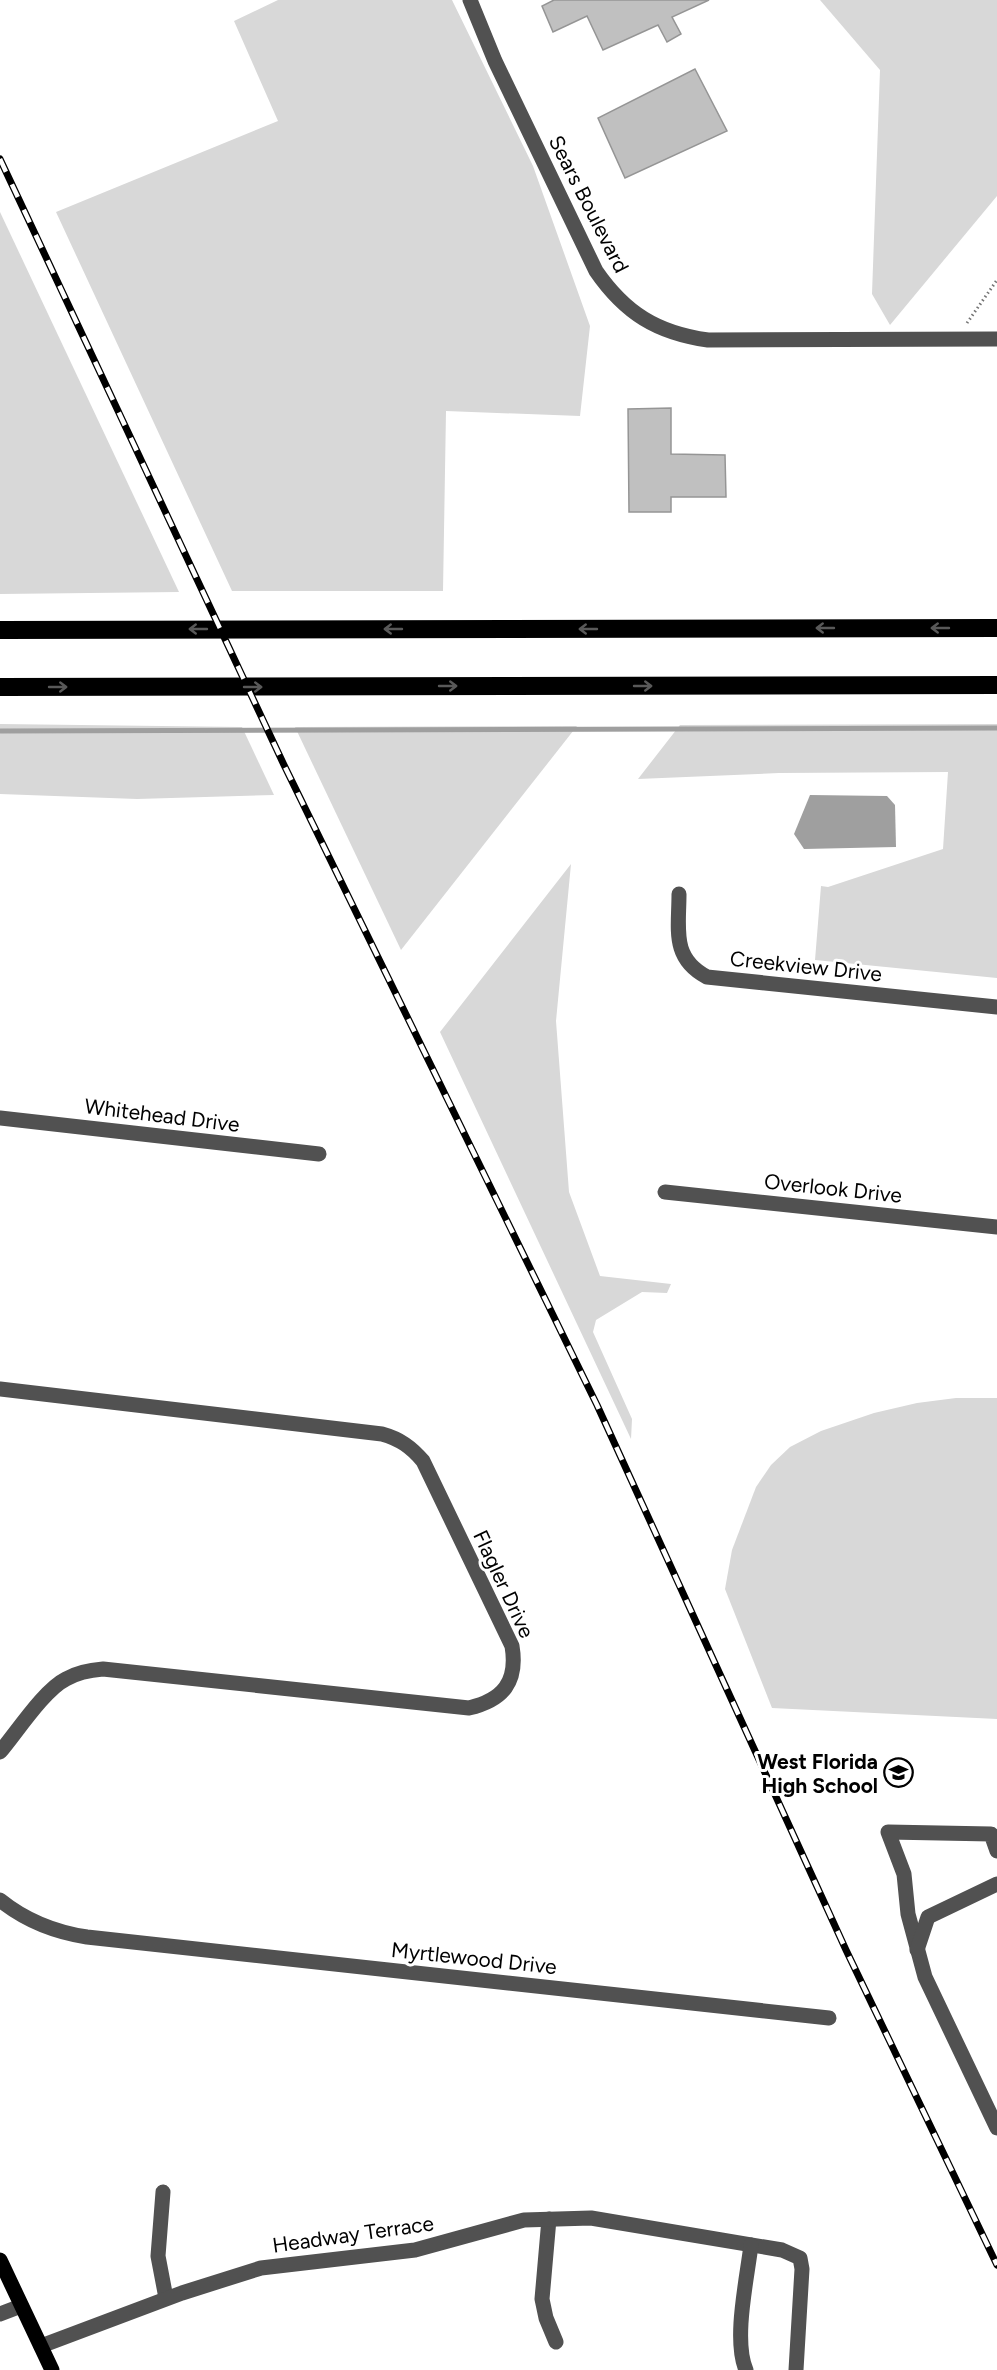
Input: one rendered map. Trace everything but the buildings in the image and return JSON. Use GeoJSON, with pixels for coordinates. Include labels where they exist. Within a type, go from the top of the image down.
{"type":"FeatureCollection","features":[{"type":"Feature","properties":{"kind":"highway"},"geometry":{"type":"LineString","coordinates":[[0,630],[997,628]]}},
{"type":"Feature","properties":{"kind":"highway"},"geometry":{"type":"LineString","coordinates":[[0,687],[997,685]]}},
{"type":"Feature","properties":{"kind":"main road"},"geometry":{"type":"LineString","coordinates":[[0,2260],[52,2370]]}},
{"type":"Feature","properties":{"kind":"street","name":"Sears Boulevard"},"geometry":{"type":"LineString","coordinates":[[470,0],[495,61],[596,271],[610,291],[625,306],[645,320],[677,334],[708,340],[997,339]]}},
{"type":"Feature","properties":{"kind":"street","name":"Creekview Drive"},"geometry":{"type":"LineString","coordinates":[[679,894],[679,949],[692,969],[707,977],[997,1007]]}},
{"type":"Feature","properties":{"kind":"street","name":"Whitehead Drive"},"geometry":{"type":"LineString","coordinates":[[0,1118],[319,1154]]}},
{"type":"Feature","properties":{"kind":"street","name":"Overlook Drive"},"geometry":{"type":"LineString","coordinates":[[665,1192],[997,1227]]}},
{"type":"Feature","properties":{"kind":"street","name":"Flagler Drive"},"geometry":{"type":"LineString","coordinates":[[0,1389],[382,1434],[398,1438],[413,1448],[423,1461],[512,1646],[514,1660],[512,1675],[506,1688],[484,1705],[469,1708],[103,1669],[85,1671],[65,1679],[51,1690],[0,1752]]}},
{"type":"Feature","properties":{"kind":"street"},"geometry":{"type":"LineString","coordinates":[[997,1851],[991,1834],[888,1832],[904,1874],[908,1914],[925,1977],[997,2128]]}},
{"type":"Feature","properties":{"kind":"street"},"geometry":{"type":"LineString","coordinates":[[917,1950],[928,1917],[997,1884]]}},
{"type":"Feature","properties":{"kind":"street","name":"Myrtlewood Drive"},"geometry":{"type":"LineString","coordinates":[[0,1900],[14,1912],[40,1926],[65,1934],[829,2018]]}},
{"type":"Feature","properties":{"kind":"street"},"geometry":{"type":"LineString","coordinates":[[163,2192],[158,2256],[166,2298]]}},
{"type":"Feature","properties":{"kind":"street","name":"Headway Terrace"},"geometry":{"type":"LineString","coordinates":[[41,2346],[166,2298],[261,2268],[415,2250],[524,2220],[591,2218],[782,2250],[800,2258],[802,2269],[796,2370]]}},
{"type":"Feature","properties":{"kind":"street"},"geometry":{"type":"LineString","coordinates":[[549,2219],[542,2299],[546,2318],[556,2342]]}},
{"type":"Feature","properties":{"kind":"street"},"geometry":{"type":"LineString","coordinates":[[746,2370],[741,2359],[740,2338],[751,2245]]}},
{"type":"Feature","properties":{"kind":"street"},"geometry":{"type":"LineString","coordinates":[[0,2313],[21,2306]]}},
{"type":"Feature","properties":{"kind":"path"},"geometry":{"type":"LineString","coordinates":[[954,339],[997,280]]}},
{"type":"Feature","properties":{"kind":"shaded area"},"geometry":{"type":"Polygon","coordinates":[[[278,0],[452,0],[533,166],[590,326],[580,416],[446,411],[443,591],[232,591],[56,212],[278,121],[234,21],[278,0]]]}},
{"type":"Feature","properties":{"kind":"shaded area"},"geometry":{"type":"Polygon","coordinates":[[[820,0],[997,0],[997,196],[890,325],[872,294],[880,70],[820,0]]]}},
{"type":"Feature","properties":{"kind":"shaded area"},"geometry":{"type":"Polygon","coordinates":[[[0,212],[179,592],[0,594],[0,212]]]}},
{"type":"Feature","properties":{"kind":"shaded area"},"geometry":{"type":"Polygon","coordinates":[[[0,724],[242,727],[274,795],[137,799],[0,794],[0,724]]]}},
{"type":"Feature","properties":{"kind":"shaded area"},"geometry":{"type":"Polygon","coordinates":[[[997,724],[997,978],[815,960],[821,886],[828,887],[943,849],[948,772],[779,773],[638,779],[680,725],[997,724]]]}},
{"type":"Feature","properties":{"kind":"shaded area"},"geometry":{"type":"Polygon","coordinates":[[[577,726],[401,950],[295,727],[577,726]]]}},
{"type":"Feature","properties":{"kind":"shaded area"},"geometry":{"type":"Polygon","coordinates":[[[810,795],[887,796],[895,805],[896,847],[804,849],[794,834],[810,795]]]}},
{"type":"Feature","properties":{"kind":"shaded area"},"geometry":{"type":"Polygon","coordinates":[[[571,864],[556,1021],[569,1192],[600,1276],[671,1284],[667,1293],[642,1292],[596,1320],[593,1332],[632,1419],[631,1439],[440,1032],[571,864]]]}},
{"type":"Feature","properties":{"kind":"shaded area"},"geometry":{"type":"Polygon","coordinates":[[[956,1398],[997,1398],[997,1719],[772,1708],[725,1589],[732,1550],[756,1487],[771,1465],[790,1447],[821,1431],[874,1413],[917,1403],[956,1398]]]}},
{"type":"Feature","properties":{"kind":"waterway"},"geometry":{"type":"LineString","coordinates":[[0,731],[997,728]]}},
{"type":"Feature","properties":{"kind":"railway"},"geometry":{"type":"LineString","coordinates":[[0,159],[284,765],[597,1405],[846,1950],[997,2265]]}},
{"type":"Feature","properties":{"kind":"place","name":"West Florida High School"},"geometry":{"type":"Point","coordinates":[899,1773]}}]}
